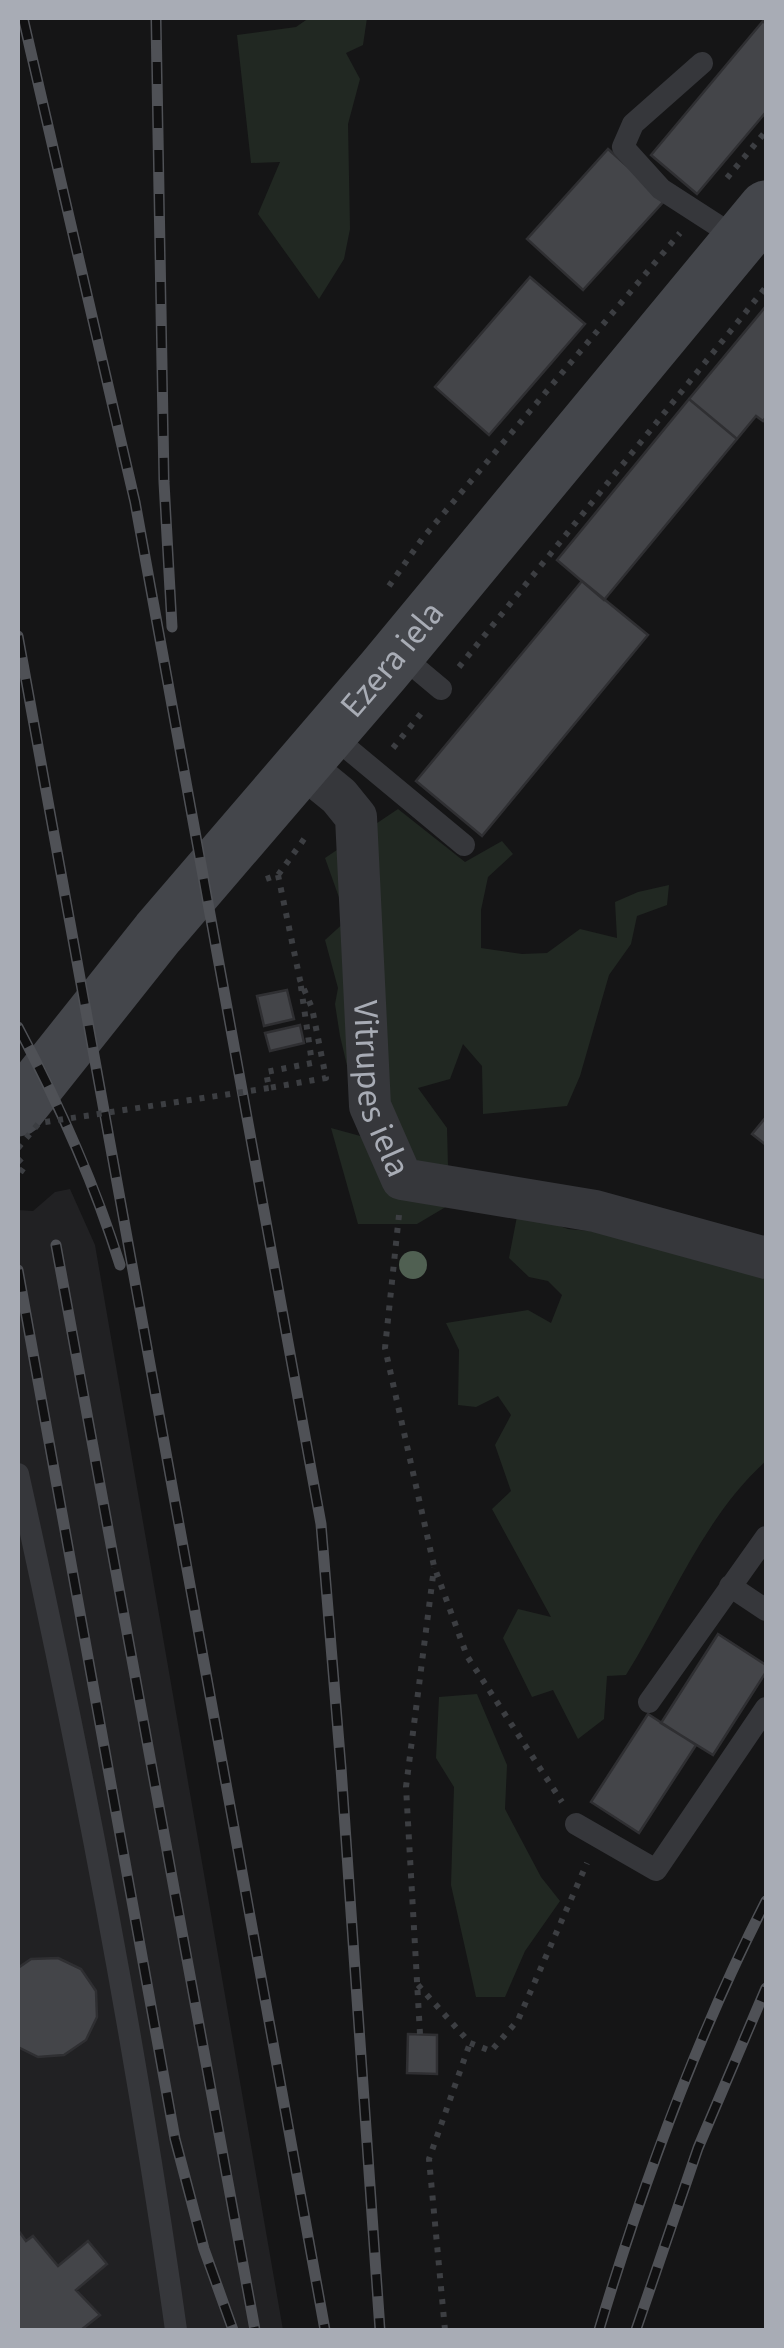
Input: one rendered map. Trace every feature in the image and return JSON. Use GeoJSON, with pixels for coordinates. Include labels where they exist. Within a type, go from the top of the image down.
{"type":"FeatureCollection","features":[{"type":"Feature","properties":{"kind":"street","name":"Ezera iela"},"geometry":{"type":"LineString","coordinates":[[18,1109],[158,933],[398,653],[753,224]]}},
{"type":"Feature","properties":{"kind":"street","name":"Vitrupes iela"},"geometry":{"type":"LineString","coordinates":[[315,749],[339,796],[356,817],[370,1106],[402,1179],[594,1211],[766,1258]]}},
{"type":"Feature","properties":{"kind":"lane"},"geometry":{"type":"LineString","coordinates":[[702,63],[633,124],[623,147],[662,189],[753,224]]}},
{"type":"Feature","properties":{"kind":"lane"},"geometry":{"type":"LineString","coordinates":[[398,653],[442,689]]}},
{"type":"Feature","properties":{"kind":"lane"},"geometry":{"type":"LineString","coordinates":[[315,749],[464,845]]}},
{"type":"Feature","properties":{"kind":"lane"},"geometry":{"type":"LineString","coordinates":[[18,1474],[73,1721],[155,2178],[176,2330]]}},
{"type":"Feature","properties":{"kind":"lane"},"geometry":{"type":"LineString","coordinates":[[649,1702],[766,1537]]}},
{"type":"Feature","properties":{"kind":"lane"},"geometry":{"type":"LineString","coordinates":[[730,1586],[766,1610]]}},
{"type":"Feature","properties":{"kind":"lane"},"geometry":{"type":"LineString","coordinates":[[576,1824],[656,1870],[766,1708]]}},
{"type":"Feature","properties":{"kind":"path"},"geometry":{"type":"LineString","coordinates":[[387,755],[766,287]]}},
{"type":"Feature","properties":{"kind":"path"},"geometry":{"type":"LineString","coordinates":[[269,1088],[266,1072],[312,1063],[278,875]]}},
{"type":"Feature","properties":{"kind":"path"},"geometry":{"type":"LineString","coordinates":[[18,1148],[38,1123],[326,1078],[312,1008],[300,980]]}},
{"type":"Feature","properties":{"kind":"path"},"geometry":{"type":"LineString","coordinates":[[18,1159],[25,1166],[18,1176]]}},
{"type":"Feature","properties":{"kind":"path"},"geometry":{"type":"LineString","coordinates":[[402,1179],[385,1348],[434,1566],[467,1656],[576,1824]]}},
{"type":"Feature","properties":{"kind":"path"},"geometry":{"type":"LineString","coordinates":[[420,2034],[406,1787],[434,1566]]}},
{"type":"Feature","properties":{"kind":"path"},"geometry":{"type":"LineString","coordinates":[[417,1984],[470,2043],[491,2050],[518,2020],[599,1837]]}},
{"type":"Feature","properties":{"kind":"path"},"geometry":{"type":"LineString","coordinates":[[445,2330],[430,2159],[470,2043]]}},
{"type":"Feature","properties":{"kind":"shaded area"},"geometry":{"type":"Polygon","coordinates":[[[309,18],[367,18],[363,45],[346,53],[360,79],[348,124],[350,229],[344,259],[319,299],[258,214],[280,162],[251,163],[237,35],[296,27],[309,18]]]}},
{"type":"Feature","properties":{"kind":"shaded area"},"geometry":{"type":"Polygon","coordinates":[[[398,809],[465,862],[502,841],[513,854],[488,877],[481,910],[481,948],[547,953],[580,929],[617,938],[615,902],[669,885],[667,905],[637,916],[631,944],[609,975],[580,1076],[567,1106],[483,1114],[482,1066],[463,1044],[450,1079],[418,1088],[447,1128],[449,1205],[417,1224],[358,1224],[331,1128],[364,1137],[340,1036],[335,1004],[338,988],[325,940],[347,920],[325,858],[398,809]]]}},
{"type":"Feature","properties":{"kind":"shaded area"},"geometry":{"type":"Polygon","coordinates":[[[70,1189],[95,1245],[283,2330],[18,2330],[18,1210],[33,1211],[55,1192],[70,1189]]]}},
{"type":"Feature","properties":{"kind":"shaded area"},"geometry":{"type":"Polygon","coordinates":[[[518,1211],[568,1229],[655,1237],[766,1271],[766,1461],[743,1484],[705,1535],[626,1675],[607,1676],[604,1719],[578,1739],[553,1690],[532,1697],[503,1638],[518,1609],[551,1617],[492,1509],[511,1491],[495,1445],[511,1415],[498,1396],[476,1407],[458,1405],[459,1350],[446,1323],[528,1310],[551,1323],[562,1295],[548,1281],[529,1277],[509,1258],[518,1211]]]}},
{"type":"Feature","properties":{"kind":"shaded area"},"geometry":{"type":"Polygon","coordinates":[[[477,1694],[507,1765],[505,1809],[541,1877],[560,1901],[525,1951],[505,1997],[476,1997],[451,1885],[454,1787],[436,1758],[439,1697],[477,1694]]]}},
{"type":"Feature","properties":{"kind":"building"},"geometry":{"type":"Polygon","coordinates":[[[763,21],[766,112],[697,194],[651,155],[763,21]]]}},
{"type":"Feature","properties":{"kind":"building"},"geometry":{"type":"Polygon","coordinates":[[[608,149],[665,200],[583,290],[527,239],[608,149]]]}},
{"type":"Feature","properties":{"kind":"building"},"geometry":{"type":"Polygon","coordinates":[[[530,277],[585,324],[489,435],[435,387],[530,277]]]}},
{"type":"Feature","properties":{"kind":"building"},"geometry":{"type":"Polygon","coordinates":[[[766,306],[766,417],[763,421],[756,416],[737,439],[689,399],[766,306]]]}},
{"type":"Feature","properties":{"kind":"building"},"geometry":{"type":"Polygon","coordinates":[[[689,399],[737,439],[604,600],[557,560],[689,399]]]}},
{"type":"Feature","properties":{"kind":"building"},"geometry":{"type":"Polygon","coordinates":[[[582,581],[648,635],[482,836],[416,781],[582,581]]]}},
{"type":"Feature","properties":{"kind":"building"},"geometry":{"type":"Polygon","coordinates":[[[287,990],[294,1019],[264,1026],[257,996],[287,990]]]}},
{"type":"Feature","properties":{"kind":"building"},"geometry":{"type":"Polygon","coordinates":[[[300,1025],[304,1043],[270,1051],[265,1033],[300,1025]]]}},
{"type":"Feature","properties":{"kind":"building"},"geometry":{"type":"Polygon","coordinates":[[[766,1117],[766,1145],[752,1134],[766,1117]]]}},
{"type":"Feature","properties":{"kind":"building"},"geometry":{"type":"Polygon","coordinates":[[[718,1634],[766,1665],[766,1672],[713,1755],[661,1723],[718,1634]]]}},
{"type":"Feature","properties":{"kind":"building"},"geometry":{"type":"Polygon","coordinates":[[[648,1714],[696,1745],[639,1833],[591,1802],[648,1714]]]}},
{"type":"Feature","properties":{"kind":"building"},"geometry":{"type":"Polygon","coordinates":[[[58,1958],[81,1969],[96,1991],[97,2017],[86,2040],[64,2055],[38,2057],[18,2047],[18,1968],[31,1959],[58,1958]]]}},
{"type":"Feature","properties":{"kind":"building"},"geometry":{"type":"Polygon","coordinates":[[[408,2034],[437,2035],[437,2074],[407,2073],[408,2034]]]}},
{"type":"Feature","properties":{"kind":"building"},"geometry":{"type":"Polygon","coordinates":[[[18,2230],[26,2241],[33,2236],[58,2266],[88,2241],[107,2264],[76,2290],[100,2315],[81,2330],[18,2330],[18,2230]]]}},
{"type":"Feature","properties":{"kind":"railway"},"geometry":{"type":"LineString","coordinates":[[23,18],[135,502],[321,1524],[380,2330]]}},
{"type":"Feature","properties":{"kind":"railway"},"geometry":{"type":"LineString","coordinates":[[156,18],[164,482],[172,627]]}},
{"type":"Feature","properties":{"kind":"railway"},"geometry":{"type":"LineString","coordinates":[[18,636],[325,2330]]}},
{"type":"Feature","properties":{"kind":"railway"},"geometry":{"type":"LineString","coordinates":[[18,1027],[75,1144],[120,1265]]}},
{"type":"Feature","properties":{"kind":"railway"},"geometry":{"type":"LineString","coordinates":[[56,1245],[255,2330]]}},
{"type":"Feature","properties":{"kind":"railway"},"geometry":{"type":"LineString","coordinates":[[18,1270],[175,2139],[204,2249],[233,2330]]}},
{"type":"Feature","properties":{"kind":"railway"},"geometry":{"type":"LineString","coordinates":[[599,2330],[673,2112],[766,1901]]}},
{"type":"Feature","properties":{"kind":"railway"},"geometry":{"type":"LineString","coordinates":[[636,2330],[698,2148],[766,1988]]}}]}
